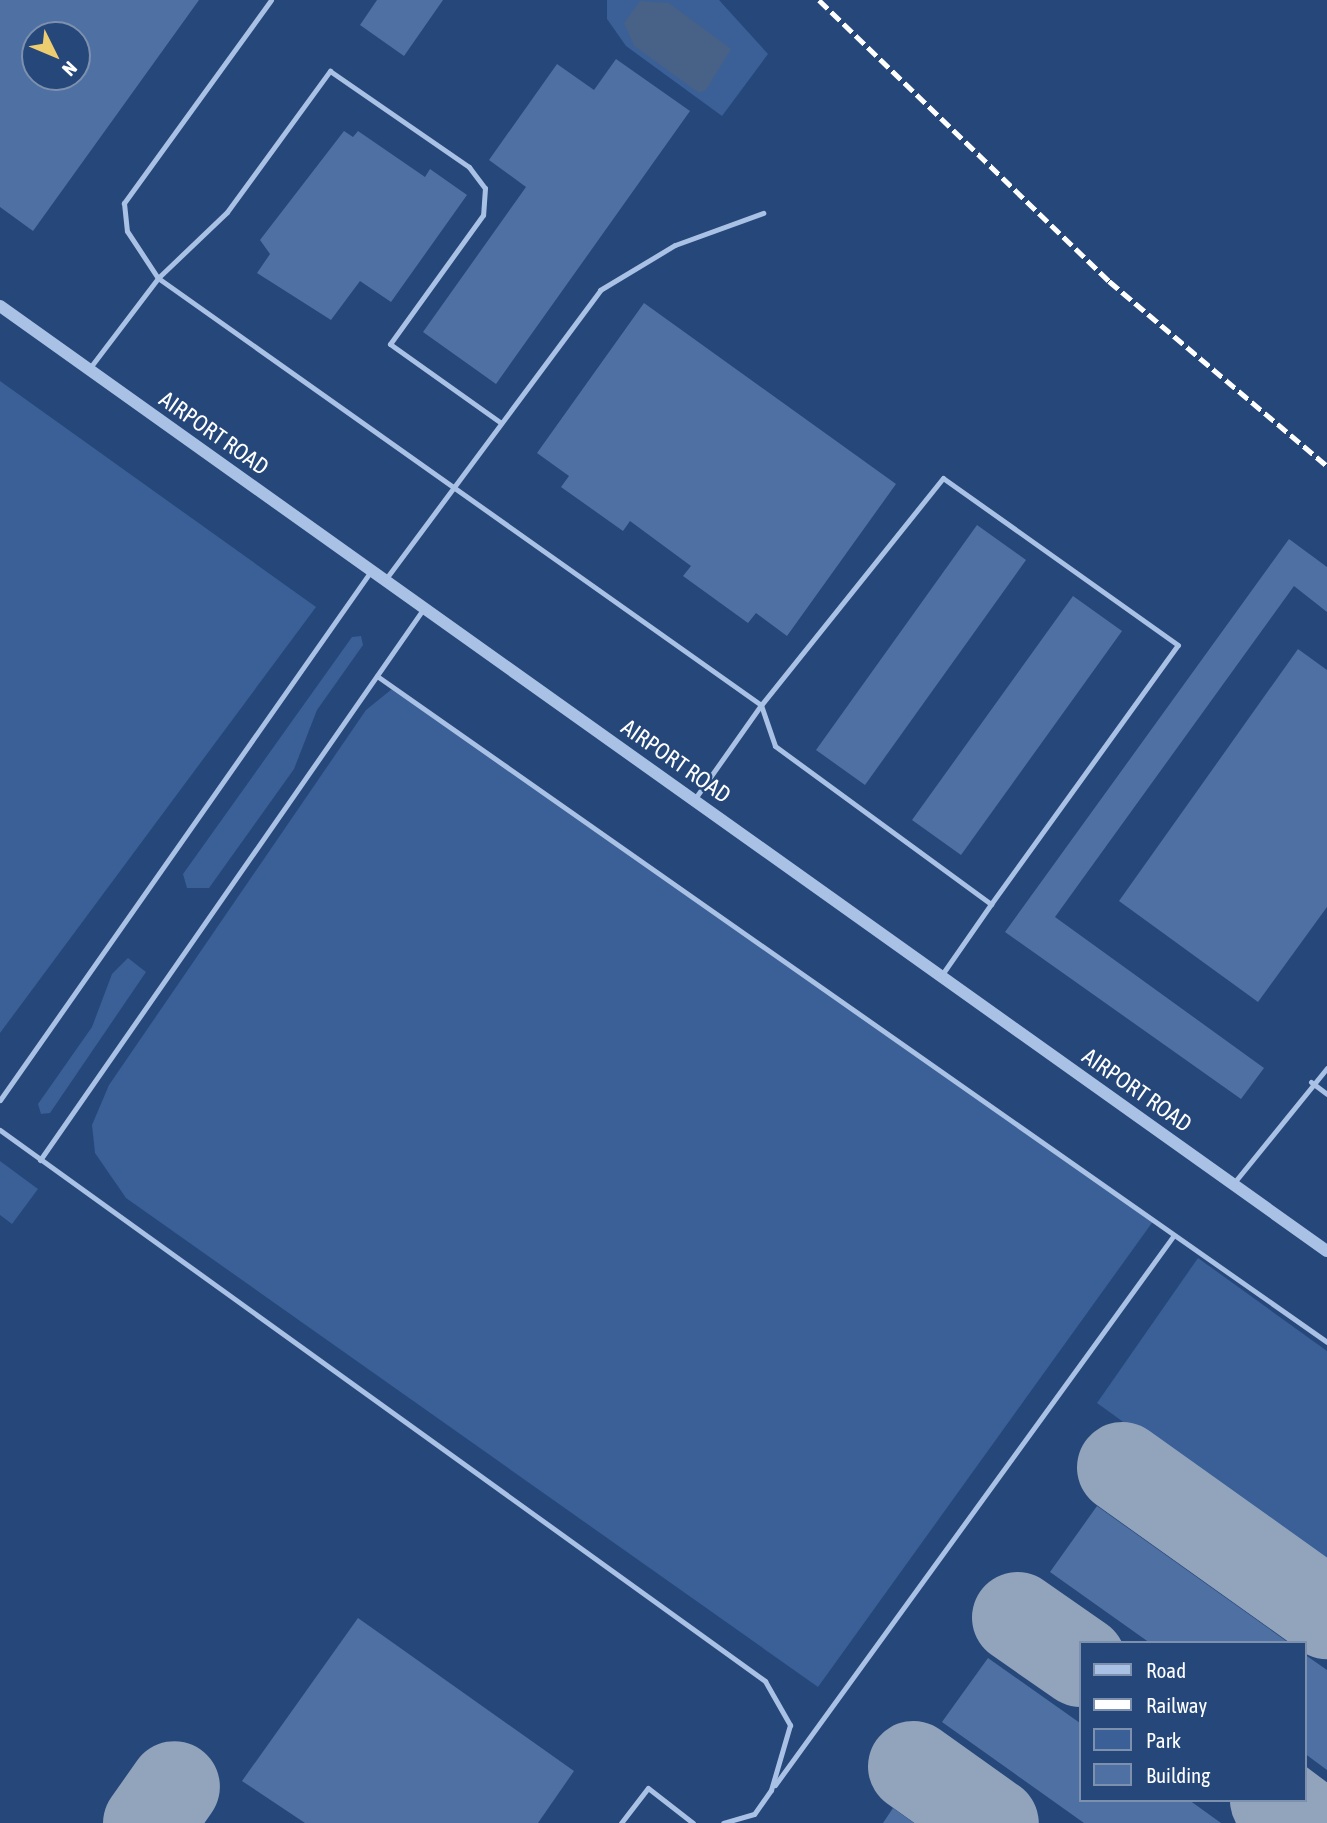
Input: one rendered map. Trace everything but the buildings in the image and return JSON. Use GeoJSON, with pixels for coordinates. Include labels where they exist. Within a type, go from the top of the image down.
{"type":"FeatureCollection","features":[{"type":"Feature","properties":{"kind":"street","name":"AIRPORT ROAD"},"geometry":{"type":"LineString","coordinates":[[0,306],[1327,1251]]}},
{"type":"Feature","properties":{"kind":"lane"},"geometry":{"type":"LineString","coordinates":[[271,0],[124,203],[128,231],[158,278],[761,705],[775,746],[991,904]]}},
{"type":"Feature","properties":{"kind":"lane"},"geometry":{"type":"LineString","coordinates":[[88,369],[158,278],[227,212],[330,71],[469,167],[485,188],[483,215],[390,344],[501,423]]}},
{"type":"Feature","properties":{"kind":"lane"},"geometry":{"type":"LineString","coordinates":[[385,580],[600,290],[674,245],[763,213]]}},
{"type":"Feature","properties":{"kind":"lane"},"geometry":{"type":"LineString","coordinates":[[694,800],[761,705],[943,478],[1178,645],[940,977]]}},
{"type":"Feature","properties":{"kind":"lane"},"geometry":{"type":"LineString","coordinates":[[0,1100],[371,571]]}},
{"type":"Feature","properties":{"kind":"lane"},"geometry":{"type":"LineString","coordinates":[[40,1160],[424,608]]}},
{"type":"Feature","properties":{"kind":"lane"},"geometry":{"type":"LineString","coordinates":[[377,676],[1327,1342]]}},
{"type":"Feature","properties":{"kind":"lane"},"geometry":{"type":"LineString","coordinates":[[1233,1184],[1311,1082],[1327,1068]]}},
{"type":"Feature","properties":{"kind":"lane"},"geometry":{"type":"LineString","coordinates":[[1311,1082],[1327,1094]]}},
{"type":"Feature","properties":{"kind":"lane"},"geometry":{"type":"LineString","coordinates":[[0,1130],[765,1681],[790,1725],[771,1790]]}},
{"type":"Feature","properties":{"kind":"lane"},"geometry":{"type":"LineString","coordinates":[[723,1823],[754,1814],[1174,1235]]}},
{"type":"Feature","properties":{"kind":"lane"},"geometry":{"type":"LineString","coordinates":[[621,1823],[648,1788],[693,1823]]}},
{"type":"Feature","properties":{"kind":"green space"},"geometry":{"type":"Polygon","coordinates":[[[607,0],[719,0],[768,54],[722,116],[626,46],[607,19],[607,0]]]}},
{"type":"Feature","properties":{"kind":"green space"},"geometry":{"type":"Polygon","coordinates":[[[0,381],[316,607],[0,1033],[0,381]]]}},
{"type":"Feature","properties":{"kind":"green space"},"geometry":{"type":"Polygon","coordinates":[[[361,636],[363,645],[317,710],[294,769],[209,888],[187,888],[183,874],[352,637],[361,636]]]}},
{"type":"Feature","properties":{"kind":"green space"},"geometry":{"type":"Polygon","coordinates":[[[392,689],[1154,1220],[818,1687],[126,1198],[95,1153],[92,1125],[109,1085],[366,710],[392,689]]]}},
{"type":"Feature","properties":{"kind":"green space"},"geometry":{"type":"Polygon","coordinates":[[[128,958],[146,972],[50,1113],[41,1114],[38,1104],[92,1027],[112,974],[128,958]]]}},
{"type":"Feature","properties":{"kind":"green space"},"geometry":{"type":"Polygon","coordinates":[[[0,1161],[38,1189],[12,1224],[0,1215],[0,1161]]]}},
{"type":"Feature","properties":{"kind":"green space"},"geometry":{"type":"Polygon","coordinates":[[[1198,1258],[1327,1351],[1327,1569],[1097,1403],[1198,1258]]]}},
{"type":"Feature","properties":{"kind":"shaded area"},"geometry":{"type":"Polygon","coordinates":[[[640,1],[669,3],[731,49],[706,90],[699,93],[634,46],[624,23],[640,1]]]}},
{"type":"Feature","properties":{"kind":"taxiway"},"geometry":{"type":"LineString","coordinates":[[1122,1467],[1327,1613]]}},
{"type":"Feature","properties":{"kind":"taxiway"},"geometry":{"type":"LineString","coordinates":[[1017,1617],[1078,1660]]}},
{"type":"Feature","properties":{"kind":"taxiway"},"geometry":{"type":"LineString","coordinates":[[913,1766],[993,1823]]}},
{"type":"Feature","properties":{"kind":"taxiway"},"geometry":{"type":"LineString","coordinates":[[148,1823],[174,1786]]}},
{"type":"Feature","properties":{"kind":"taxiway"},"geometry":{"type":"LineString","coordinates":[[1278,1802],[1306,1823]]}},
{"type":"Feature","properties":{"kind":"railway"},"geometry":{"type":"LineString","coordinates":[[819,0],[1109,281],[1327,466]]}}]}
